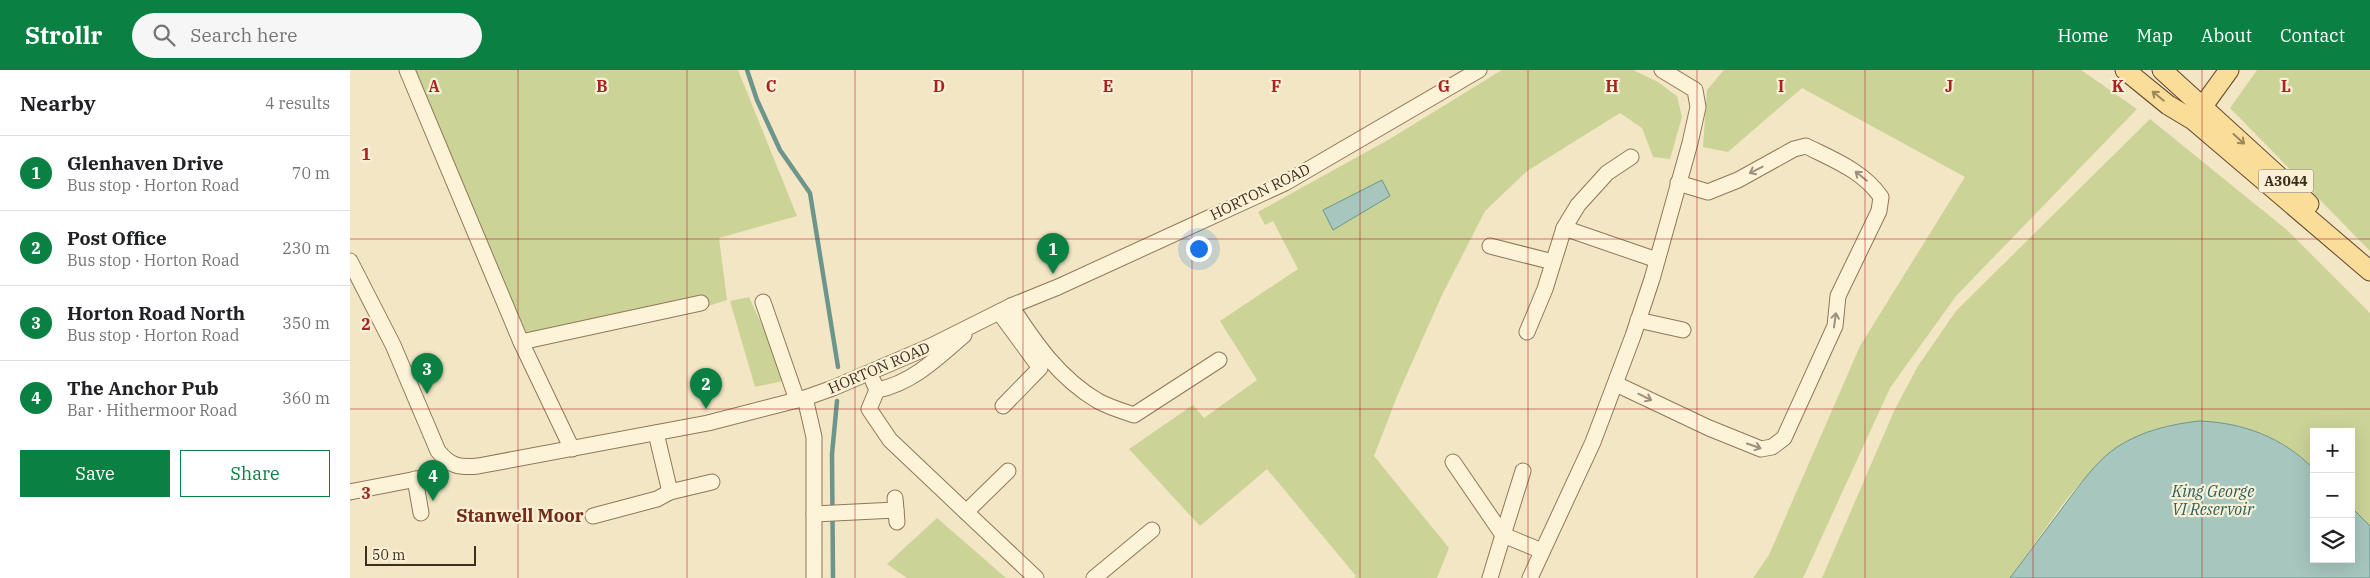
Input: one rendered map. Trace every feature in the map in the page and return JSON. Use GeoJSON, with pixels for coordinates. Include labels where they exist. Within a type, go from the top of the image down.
{"type":"FeatureCollection","features":[{"type":"Feature","properties":{"kind":"main road","name":"A3044"},"geometry":{"type":"LineString","coordinates":[[2125,70],[2168,105],[2198,113]]}},
{"type":"Feature","properties":{"kind":"main road","name":"A3044"},"geometry":{"type":"LineString","coordinates":[[2162,70],[2198,113],[2366,267]]}},
{"type":"Feature","properties":{"kind":"main road"},"geometry":{"type":"LineString","coordinates":[[2198,113],[2230,70]]}},
{"type":"Feature","properties":{"kind":"street"},"geometry":{"type":"LineString","coordinates":[[407,70],[521,342],[572,449]]}},
{"type":"Feature","properties":{"kind":"street","name":"HORTON ROAD"},"geometry":{"type":"LineString","coordinates":[[446,462],[456,467],[466,467],[572,449],[708,423],[801,399],[869,373],[974,326],[1005,309],[1058,287],[1285,183],[1479,70]]}},
{"type":"Feature","properties":{"kind":"street"},"geometry":{"type":"LineString","coordinates":[[1530,578],[1592,442],[1616,384],[1657,260],[1698,107],[1695,90],[1662,70]]}},
{"type":"Feature","properties":{"kind":"street"},"geometry":{"type":"LineString","coordinates":[[1616,384],[1709,428],[1761,449],[1772,447],[1784,438],[1835,326],[1838,296],[1879,211],[1881,198],[1874,187],[1858,172],[1806,146],[1794,149],[1738,180],[1708,192],[1678,182]]}},
{"type":"Feature","properties":{"kind":"street"},"geometry":{"type":"LineString","coordinates":[[1527,332],[1564,228],[1578,205],[1607,173],[1632,157]]}},
{"type":"Feature","properties":{"kind":"street"},"geometry":{"type":"LineString","coordinates":[[1564,228],[1657,260]]}},
{"type":"Feature","properties":{"kind":"street"},"geometry":{"type":"LineString","coordinates":[[1490,246],[1553,262]]}},
{"type":"Feature","properties":{"kind":"street"},"geometry":{"type":"LineString","coordinates":[[350,261],[393,344],[438,451],[446,462],[427,477],[350,492]]}},
{"type":"Feature","properties":{"kind":"street"},"geometry":{"type":"LineString","coordinates":[[762,302],[801,399],[814,437],[818,514],[814,578]]}},
{"type":"Feature","properties":{"kind":"street"},"geometry":{"type":"LineString","coordinates":[[521,342],[702,304]]}},
{"type":"Feature","properties":{"kind":"street"},"geometry":{"type":"LineString","coordinates":[[1005,309],[1057,370],[1098,401],[1134,416],[1219,360]]}},
{"type":"Feature","properties":{"kind":"street"},"geometry":{"type":"LineString","coordinates":[[1003,406],[1040,368],[1005,309]]}},
{"type":"Feature","properties":{"kind":"street"},"geometry":{"type":"LineString","coordinates":[[1638,320],[1683,330]]}},
{"type":"Feature","properties":{"kind":"street"},"geometry":{"type":"LineString","coordinates":[[877,390],[892,387],[934,362],[974,326]]}},
{"type":"Feature","properties":{"kind":"street"},"geometry":{"type":"LineString","coordinates":[[869,373],[877,390],[869,409],[890,440],[1036,578]]}},
{"type":"Feature","properties":{"kind":"street"},"geometry":{"type":"LineString","coordinates":[[656,433],[670,492]]}},
{"type":"Feature","properties":{"kind":"street"},"geometry":{"type":"LineString","coordinates":[[1452,462],[1503,535],[1542,551]]}},
{"type":"Feature","properties":{"kind":"street"},"geometry":{"type":"LineString","coordinates":[[966,512],[1008,471]]}},
{"type":"Feature","properties":{"kind":"street"},"geometry":{"type":"LineString","coordinates":[[1490,578],[1524,472]]}},
{"type":"Feature","properties":{"kind":"street"},"geometry":{"type":"LineString","coordinates":[[415,479],[420,513]]}},
{"type":"Feature","properties":{"kind":"street"},"geometry":{"type":"LineString","coordinates":[[593,516],[657,499],[670,492],[712,482]]}},
{"type":"Feature","properties":{"kind":"street"},"geometry":{"type":"LineString","coordinates":[[818,514],[896,510]]}},
{"type":"Feature","properties":{"kind":"street"},"geometry":{"type":"LineString","coordinates":[[1094,578],[1152,530]]}},
{"type":"Feature","properties":{"kind":"green space"},"geometry":{"type":"Polygon","coordinates":[[[412,70],[738,70],[797,216],[719,238],[727,300],[711,305],[523,335],[412,70]]]}},
{"type":"Feature","properties":{"kind":"green space"},"geometry":{"type":"Polygon","coordinates":[[[1502,70],[1633,70],[1658,82],[1677,96],[1682,117],[1670,159],[1653,157],[1642,128],[1620,113],[1527,171],[1485,211],[1442,295],[1398,394],[1374,456],[1449,548],[1437,578],[1354,578],[1356,576],[1267,469],[1200,526],[1129,449],[1193,405],[1204,418],[1257,380],[1220,321],[1298,269],[1273,221],[1265,225],[1258,212],[1388,140],[1502,70]]]}},
{"type":"Feature","properties":{"kind":"green space"},"geometry":{"type":"Polygon","coordinates":[[[1724,70],[2081,70],[2137,109],[1956,296],[1890,388],[1803,578],[1753,578],[1769,555],[1860,346],[1965,177],[1802,88],[1728,152],[1703,147],[1707,90],[1724,70]]]}},
{"type":"Feature","properties":{"kind":"green space"},"geometry":{"type":"Polygon","coordinates":[[[2257,70],[2370,70],[2370,251],[2230,108],[2257,70]]]}},
{"type":"Feature","properties":{"kind":"green space"},"geometry":{"type":"Polygon","coordinates":[[[2150,119],[2287,230],[2370,313],[2370,526],[2355,511],[2355,428],[2310,428],[2310,465],[2283,444],[2247,428],[2220,423],[2182,423],[2149,431],[2120,447],[2095,468],[2072,492],[2010,578],[1822,578],[1895,409],[1918,366],[1956,311],[2150,119]]]}},
{"type":"Feature","properties":{"kind":"green space"},"geometry":{"type":"Polygon","coordinates":[[[749,297],[787,380],[755,387],[730,301],[749,297]]]}},
{"type":"Feature","properties":{"kind":"green space"},"geometry":{"type":"Polygon","coordinates":[[[937,518],[1006,578],[907,578],[887,564],[937,518]]]}},
{"type":"Feature","properties":{"kind":"water"},"geometry":{"type":"Polygon","coordinates":[[[1382,180],[1390,196],[1333,230],[1323,210],[1382,180]]]}},
{"type":"Feature","properties":{"kind":"water","name":"King George VI Reservoir"},"geometry":{"type":"Polygon","coordinates":[[[2200,421],[2216,422],[2247,429],[2275,440],[2302,458],[2310,465],[2310,563],[2355,563],[2355,511],[2370,526],[2370,578],[2010,578],[2081,483],[2109,453],[2136,437],[2178,424],[2200,421]]]}},
{"type":"Feature","properties":{"kind":"waterway"},"geometry":{"type":"LineString","coordinates":[[747,70],[757,100],[780,150],[810,193],[838,367]]}},
{"type":"Feature","properties":{"kind":"waterway"},"geometry":{"type":"LineString","coordinates":[[833,578],[832,454],[837,401]]}},
{"type":"Feature","properties":{"kind":"place","name":"Glenhaven Drive"},"geometry":{"type":"Point","coordinates":[1053,274]}},
{"type":"Feature","properties":{"kind":"place","name":"Horton Road North"},"geometry":{"type":"Point","coordinates":[427,394]}},
{"type":"Feature","properties":{"kind":"place","name":"Post Office"},"geometry":{"type":"Point","coordinates":[706,409]}},
{"type":"Feature","properties":{"kind":"place","name":"The Anchor Pub"},"geometry":{"type":"Point","coordinates":[433,501]}},
{"type":"Feature","properties":{"kind":"district","name":"Stanwell Moor"},"geometry":{"type":"Point","coordinates":[520,516]}}]}
